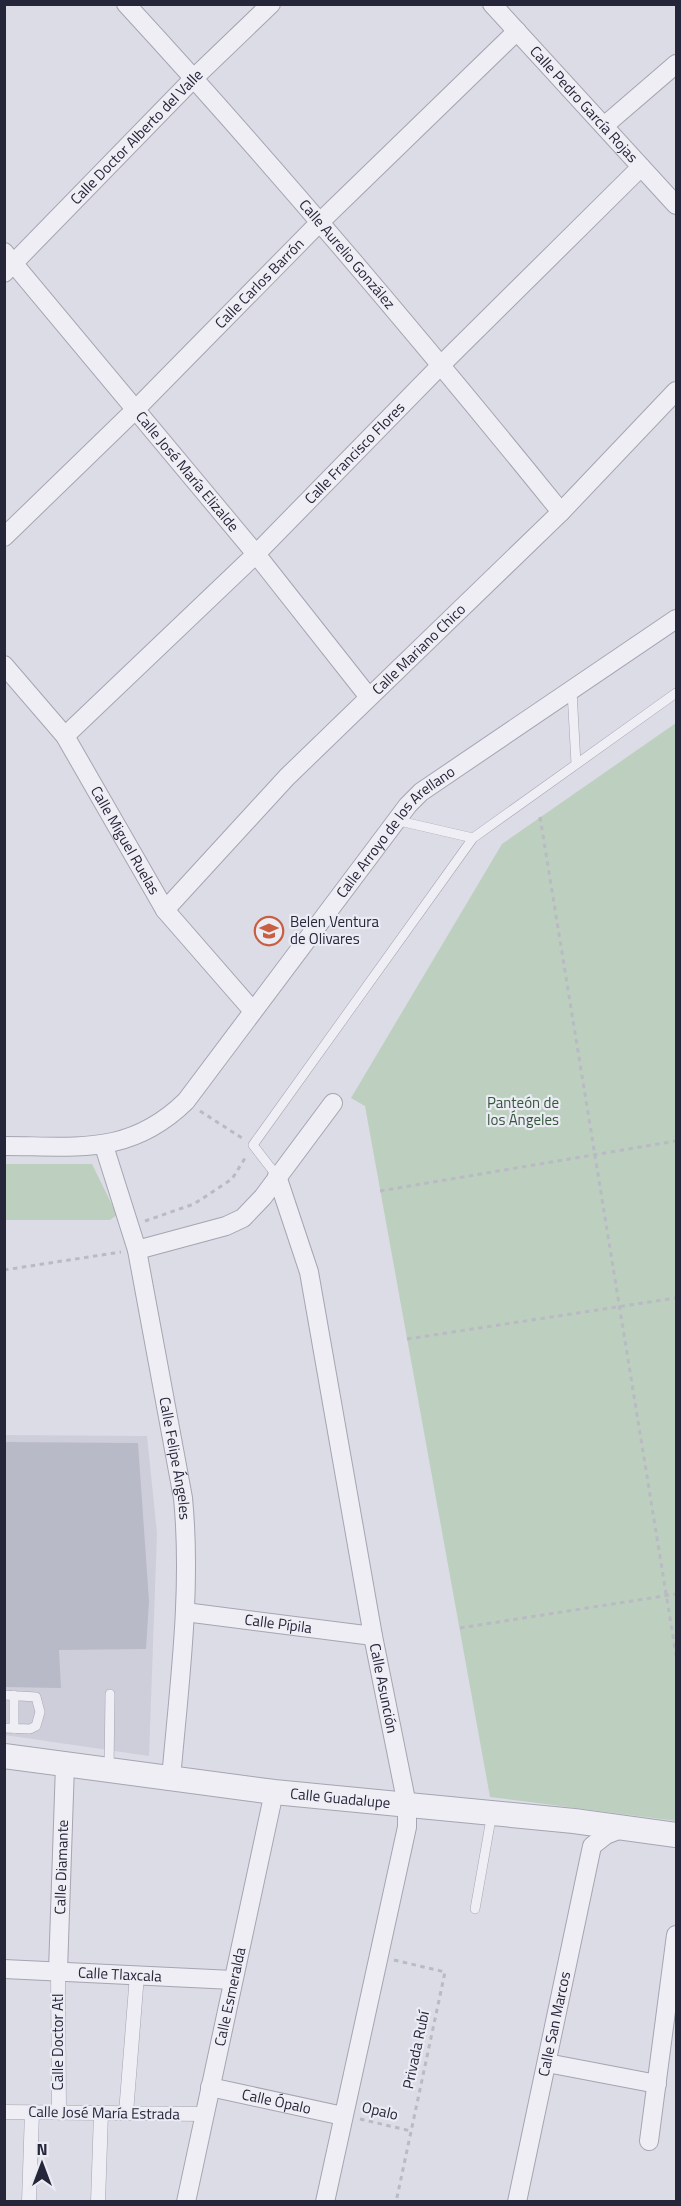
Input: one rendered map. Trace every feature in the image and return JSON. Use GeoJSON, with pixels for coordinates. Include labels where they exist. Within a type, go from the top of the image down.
{"type":"FeatureCollection","features":[{"type":"Feature","properties":{"kind":"street","name":"Calle Aurelio González"},"geometry":{"type":"LineString","coordinates":[[126,4],[194,78],[442,364],[561,512]]}},
{"type":"Feature","properties":{"kind":"street","name":"Calle Doctor Alberto del Valle"},"geometry":{"type":"LineString","coordinates":[[8,262],[271,4]]}},
{"type":"Feature","properties":{"kind":"street","name":"Calle Pedro García Rojas"},"geometry":{"type":"LineString","coordinates":[[499,7],[517,31],[676,205]]}},
{"type":"Feature","properties":{"kind":"street","name":"Calle Carlos Barrón"},"geometry":{"type":"LineString","coordinates":[[4,537],[136,410],[319,223],[517,31]]}},
{"type":"Feature","properties":{"kind":"street"},"geometry":{"type":"LineString","coordinates":[[604,126],[676,64]]}},
{"type":"Feature","properties":{"kind":"street","name":"Calle Francisco Flores"},"geometry":{"type":"LineString","coordinates":[[64,736],[256,554],[442,364],[641,167]]}},
{"type":"Feature","properties":{"kind":"street","name":"Calle José María Elizalde"},"geometry":{"type":"LineString","coordinates":[[8,262],[256,554],[368,696]]}},
{"type":"Feature","properties":{"kind":"street","name":"Calle Mariano Chico"},"geometry":{"type":"LineString","coordinates":[[165,910],[287,777],[368,696],[561,512],[676,391]]}},
{"type":"Feature","properties":{"kind":"street","name":"Calle Arroyo de los Arellano"},"geometry":{"type":"LineString","coordinates":[[4,1146],[104,1146],[153,1129],[166,1120],[186,1101],[395,820],[421,792],[676,619]]}},
{"type":"Feature","properties":{"kind":"street","name":"Calle Miguel Ruelas"},"geometry":{"type":"LineString","coordinates":[[4,665],[64,736],[165,910],[253,1011]]}},
{"type":"Feature","properties":{"kind":"street"},"geometry":{"type":"LineString","coordinates":[[137,1250],[226,1226],[243,1218],[263,1197],[333,1103]]}},
{"type":"Feature","properties":{"kind":"street","name":"Calle Felipe Ángeles"},"geometry":{"type":"LineString","coordinates":[[104,1146],[137,1250],[183,1498],[186,1530],[185,1612],[171,1779]]}},
{"type":"Feature","properties":{"kind":"street","name":"Calle Asunción"},"geometry":{"type":"LineString","coordinates":[[277,1176],[309,1272],[373,1636],[407,1805],[407,1827],[325,2202]]}},
{"type":"Feature","properties":{"kind":"street","name":"Calle Pípila"},"geometry":{"type":"LineString","coordinates":[[185,1612],[373,1636]]}},
{"type":"Feature","properties":{"kind":"street","name":"Calle Guadalupe"},"geometry":{"type":"LineString","coordinates":[[4,1756],[274,1792],[574,1821],[676,1835]]}},
{"type":"Feature","properties":{"kind":"street","name":"Calle Diamante"},"geometry":{"type":"LineString","coordinates":[[58,1971],[65,1765]]}},
{"type":"Feature","properties":{"kind":"street","name":"Calle Esmeralda"},"geometry":{"type":"LineString","coordinates":[[186,2202],[274,1792]]}},
{"type":"Feature","properties":{"kind":"street"},"geometry":{"type":"LineString","coordinates":[[574,1821],[592,1846],[606,1834],[621,1828]]}},
{"type":"Feature","properties":{"kind":"street","name":"Calle San Marcos"},"geometry":{"type":"LineString","coordinates":[[517,2202],[592,1846]]}},
{"type":"Feature","properties":{"kind":"street"},"geometry":{"type":"LineString","coordinates":[[649,2141],[676,1935]]}},
{"type":"Feature","properties":{"kind":"street","name":"Calle Tlaxcala"},"geometry":{"type":"LineString","coordinates":[[4,1969],[233,1980]]}},
{"type":"Feature","properties":{"kind":"street","name":"Calle Doctor Atl"},"geometry":{"type":"LineString","coordinates":[[58,1971],[59,2113]]}},
{"type":"Feature","properties":{"kind":"street"},"geometry":{"type":"LineString","coordinates":[[126,2113],[137,1975]]}},
{"type":"Feature","properties":{"kind":"street"},"geometry":{"type":"LineString","coordinates":[[547,2063],[657,2084]]}},
{"type":"Feature","properties":{"kind":"street","name":"Calle Ópalo"},"geometry":{"type":"LineString","coordinates":[[210,2087],[343,2116]]}},
{"type":"Feature","properties":{"kind":"street","name":"Calle José María Estrada"},"geometry":{"type":"LineString","coordinates":[[4,2112],[204,2114]]}},
{"type":"Feature","properties":{"kind":"street"},"geometry":{"type":"LineString","coordinates":[[29,2202],[32,2112]]}},
{"type":"Feature","properties":{"kind":"street"},"geometry":{"type":"LineString","coordinates":[[98,2202],[101,2113]]}},
{"type":"Feature","properties":{"kind":"lane"},"geometry":{"type":"LineString","coordinates":[[572,691],[576,764]]}},
{"type":"Feature","properties":{"kind":"lane"},"geometry":{"type":"LineString","coordinates":[[277,1176],[253,1146],[473,838],[676,693]]}},
{"type":"Feature","properties":{"kind":"lane"},"geometry":{"type":"LineString","coordinates":[[395,820],[473,838]]}},
{"type":"Feature","properties":{"kind":"lane"},"geometry":{"type":"LineString","coordinates":[[109,1771],[110,1694]]}},
{"type":"Feature","properties":{"kind":"lane"},"geometry":{"type":"LineString","coordinates":[[9,1695],[36,1697],[40,1712],[36,1726],[9,1729],[9,1695]]}},
{"type":"Feature","properties":{"kind":"lane"},"geometry":{"type":"LineString","coordinates":[[475,1910],[492,1813]]}},
{"type":"Feature","properties":{"kind":"path"},"geometry":{"type":"LineString","coordinates":[[540,817],[676,1655]]}},
{"type":"Feature","properties":{"kind":"path"},"geometry":{"type":"LineString","coordinates":[[129,1226],[194,1204],[232,1179],[253,1146],[186,1101]]}},
{"type":"Feature","properties":{"kind":"path"},"geometry":{"type":"LineString","coordinates":[[380,1191],[676,1141]]}},
{"type":"Feature","properties":{"kind":"path"},"geometry":{"type":"LineString","coordinates":[[4,1270],[137,1250]]}},
{"type":"Feature","properties":{"kind":"path"},"geometry":{"type":"LineString","coordinates":[[407,1339],[676,1298]]}},
{"type":"Feature","properties":{"kind":"path"},"geometry":{"type":"LineString","coordinates":[[459,1628],[676,1594]]}},
{"type":"Feature","properties":{"kind":"path","name":"Privada Rubí"},"geometry":{"type":"LineString","coordinates":[[378,1957],[445,1972],[396,2202]]}},
{"type":"Feature","properties":{"kind":"path","name":"Opalo"},"geometry":{"type":"LineString","coordinates":[[343,2116],[411,2131]]}},
{"type":"Feature","properties":{"kind":"shaded area"},"geometry":{"type":"Polygon","coordinates":[[[5,1435],[147,1436],[157,1533],[149,1756],[5,1735],[5,1435]]]}},
{"type":"Feature","properties":{"kind":"green space","name":"Panteón de los Ángeles"},"geometry":{"type":"Polygon","coordinates":[[[676,723],[676,1821],[490,1797],[365,1106],[351,1098],[502,844],[676,723]]]}},
{"type":"Feature","properties":{"kind":"green space"},"geometry":{"type":"Polygon","coordinates":[[[4,1164],[92,1164],[117,1215],[110,1220],[5,1220],[4,1164]]]}},
{"type":"Feature","properties":{"kind":"building"},"geometry":{"type":"Polygon","coordinates":[[[4,1442],[138,1443],[149,1601],[146,1649],[59,1650],[61,1688],[4,1687],[4,1442]]]}},
{"type":"Feature","properties":{"kind":"place","name":"Belen Ventura de Olivares"},"geometry":{"type":"Point","coordinates":[269,931]}}]}
